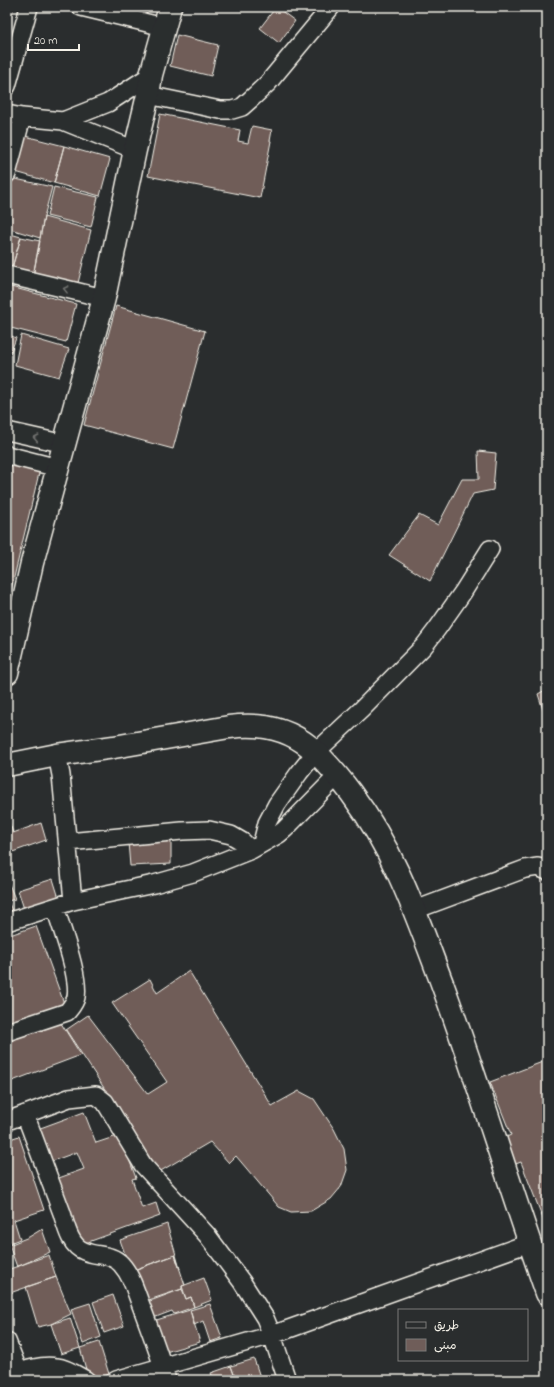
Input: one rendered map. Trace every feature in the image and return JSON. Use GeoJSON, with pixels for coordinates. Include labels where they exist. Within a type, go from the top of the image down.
{"type":"FeatureCollection","features":[{"type":"Feature","properties":{"kind":"street"},"geometry":{"type":"LineString","coordinates":[[7,86],[29,7]]}},
{"type":"Feature","properties":{"kind":"street"},"geometry":{"type":"LineString","coordinates":[[7,673],[13,619],[65,444],[104,298],[135,150],[167,17],[81,7]]}},
{"type":"Feature","properties":{"kind":"street"},"geometry":{"type":"LineString","coordinates":[[63,121],[150,85],[220,110],[232,110],[242,107],[268,83],[331,7]]}},
{"type":"Feature","properties":{"kind":"street"},"geometry":{"type":"LineString","coordinates":[[7,174],[14,115],[63,121],[135,150]]}},
{"type":"Feature","properties":{"kind":"street"},"geometry":{"type":"LineString","coordinates":[[7,275],[104,298]]}},
{"type":"Feature","properties":{"kind":"street"},"geometry":{"type":"LineString","coordinates":[[7,432],[65,444]]}},
{"type":"Feature","properties":{"kind":"street"},"geometry":{"type":"LineString","coordinates":[[7,455],[58,468]]}},
{"type":"Feature","properties":{"kind":"street"},"geometry":{"type":"LineString","coordinates":[[257,847],[277,804],[299,772],[315,753],[424,646],[490,549]]}},
{"type":"Feature","properties":{"kind":"street"},"geometry":{"type":"LineString","coordinates":[[7,765],[57,755],[247,725],[274,729],[309,746],[337,776],[364,810],[382,839],[415,910],[470,1060],[529,1243],[547,1293]]}},
{"type":"Feature","properties":{"kind":"street"},"geometry":{"type":"LineString","coordinates":[[57,755],[61,775],[73,901]]}},
{"type":"Feature","properties":{"kind":"street"},"geometry":{"type":"LineString","coordinates":[[7,922],[73,901],[154,884],[193,873],[226,861],[257,847],[279,834],[337,776]]}},
{"type":"Feature","properties":{"kind":"street"},"geometry":{"type":"LineString","coordinates":[[68,842],[182,831],[210,830],[231,835],[243,842],[257,847]]}},
{"type":"Feature","properties":{"kind":"street"},"geometry":{"type":"LineString","coordinates":[[415,910],[525,869],[538,867],[547,871]]}},
{"type":"Feature","properties":{"kind":"street"},"geometry":{"type":"LineString","coordinates":[[7,1032],[67,1012],[74,1005],[77,984],[55,907]]}},
{"type":"Feature","properties":{"kind":"street"},"geometry":{"type":"LineString","coordinates":[[7,1121],[69,1098],[96,1095],[105,1102],[143,1166],[207,1235],[242,1282],[265,1318],[287,1380]]}},
{"type":"Feature","properties":{"kind":"street"},"geometry":{"type":"LineString","coordinates":[[25,1114],[62,1213],[66,1228],[72,1240],[85,1252],[110,1257],[120,1263],[128,1272],[165,1373]]}},
{"type":"Feature","properties":{"kind":"street"},"geometry":{"type":"LineString","coordinates":[[116,1380],[165,1373],[529,1243]]}},
{"type":"Feature","properties":{"kind":"street"},"geometry":{"type":"LineString","coordinates":[[7,1341],[16,1376],[37,1367],[57,1367],[86,1380]]}},
{"type":"Feature","properties":{"kind":"building"},"geometry":{"type":"Polygon","coordinates":[[[7,7],[13,7],[7,32],[7,7]]]}},
{"type":"Feature","properties":{"kind":"building"},"geometry":{"type":"Polygon","coordinates":[[[276,7],[295,21],[279,43],[260,28],[276,7]]]}},
{"type":"Feature","properties":{"kind":"building"},"geometry":{"type":"Polygon","coordinates":[[[177,35],[218,45],[211,76],[170,66],[177,35]]]}},
{"type":"Feature","properties":{"kind":"building"},"geometry":{"type":"Polygon","coordinates":[[[160,114],[240,130],[238,141],[248,143],[252,126],[272,130],[260,198],[148,176],[160,114]]]}},
{"type":"Feature","properties":{"kind":"building"},"geometry":{"type":"Polygon","coordinates":[[[21,135],[64,146],[54,183],[12,171],[21,135]]]}},
{"type":"Feature","properties":{"kind":"building"},"geometry":{"type":"Polygon","coordinates":[[[64,146],[110,159],[100,196],[54,183],[64,146]]]}},
{"type":"Feature","properties":{"kind":"building"},"geometry":{"type":"Polygon","coordinates":[[[11,178],[52,187],[40,238],[7,228],[7,192],[11,178]]]}},
{"type":"Feature","properties":{"kind":"building"},"geometry":{"type":"Polygon","coordinates":[[[54,187],[98,197],[91,227],[47,216],[54,187]]]}},
{"type":"Feature","properties":{"kind":"building"},"geometry":{"type":"Polygon","coordinates":[[[44,217],[91,230],[77,287],[33,276],[44,217]]]}},
{"type":"Feature","properties":{"kind":"building"},"geometry":{"type":"Polygon","coordinates":[[[7,233],[21,237],[11,271],[7,270],[7,233]]]}},
{"type":"Feature","properties":{"kind":"building"},"geometry":{"type":"Polygon","coordinates":[[[21,237],[40,241],[33,276],[11,271],[21,237]]]}},
{"type":"Feature","properties":{"kind":"building"},"geometry":{"type":"Polygon","coordinates":[[[7,286],[76,304],[66,342],[7,327],[7,286]]]}},
{"type":"Feature","properties":{"kind":"building"},"geometry":{"type":"Polygon","coordinates":[[[116,306],[205,331],[173,449],[84,425],[116,306]]]}},
{"type":"Feature","properties":{"kind":"building"},"geometry":{"type":"Polygon","coordinates":[[[7,334],[16,338],[7,362],[7,334]]]}},
{"type":"Feature","properties":{"kind":"building"},"geometry":{"type":"Polygon","coordinates":[[[21,335],[69,349],[59,377],[15,365],[21,335]]]}},
{"type":"Feature","properties":{"kind":"building"},"geometry":{"type":"Polygon","coordinates":[[[478,451],[496,453],[493,490],[473,494],[430,581],[389,555],[419,515],[438,525],[462,479],[479,479],[478,451]]]}},
{"type":"Feature","properties":{"kind":"building"},"geometry":{"type":"Polygon","coordinates":[[[7,461],[40,469],[10,594],[7,593],[7,461]]]}},
{"type":"Feature","properties":{"kind":"building"},"geometry":{"type":"Polygon","coordinates":[[[547,689],[547,719],[546,719],[538,694],[547,689]]]}},
{"type":"Feature","properties":{"kind":"building"},"geometry":{"type":"Polygon","coordinates":[[[7,815],[13,833],[41,823],[46,840],[7,854],[7,815]]]}},
{"type":"Feature","properties":{"kind":"building"},"geometry":{"type":"Polygon","coordinates":[[[171,838],[171,864],[130,866],[128,842],[171,838]]]}},
{"type":"Feature","properties":{"kind":"building"},"geometry":{"type":"Polygon","coordinates":[[[7,879],[15,899],[8,901],[13,913],[7,915],[7,879]]]}},
{"type":"Feature","properties":{"kind":"building"},"geometry":{"type":"Polygon","coordinates":[[[53,879],[59,898],[24,909],[18,890],[53,879]]]}},
{"type":"Feature","properties":{"kind":"building"},"geometry":{"type":"Polygon","coordinates":[[[36,926],[65,1006],[7,1027],[7,936],[36,926]]]}},
{"type":"Feature","properties":{"kind":"building"},"geometry":{"type":"Polygon","coordinates":[[[189,971],[272,1106],[299,1091],[314,1099],[334,1129],[344,1149],[347,1170],[341,1187],[331,1199],[311,1211],[291,1212],[279,1207],[236,1156],[229,1163],[210,1142],[159,1172],[66,1030],[88,1015],[148,1094],[167,1082],[112,1003],[150,979],[157,993],[189,971]]]}},
{"type":"Feature","properties":{"kind":"building"},"geometry":{"type":"Polygon","coordinates":[[[59,1020],[81,1055],[7,1083],[7,1039],[59,1020]]]}},
{"type":"Feature","properties":{"kind":"building"},"geometry":{"type":"Polygon","coordinates":[[[545,1061],[547,1065],[547,1229],[521,1162],[513,1165],[502,1139],[511,1135],[490,1082],[545,1061]]]}},
{"type":"Feature","properties":{"kind":"building"},"geometry":{"type":"Polygon","coordinates":[[[84,1112],[96,1143],[120,1135],[136,1178],[132,1179],[142,1208],[156,1203],[160,1216],[80,1245],[56,1179],[84,1169],[77,1152],[47,1163],[35,1130],[84,1112]]]}},
{"type":"Feature","properties":{"kind":"building"},"geometry":{"type":"Polygon","coordinates":[[[19,1136],[44,1210],[14,1220],[20,1239],[7,1244],[7,1140],[19,1136]]]}},
{"type":"Feature","properties":{"kind":"building"},"geometry":{"type":"Polygon","coordinates":[[[167,1224],[180,1269],[175,1255],[131,1271],[120,1240],[167,1224]]]}},
{"type":"Feature","properties":{"kind":"building"},"geometry":{"type":"Polygon","coordinates":[[[42,1229],[50,1252],[17,1267],[9,1245],[29,1237],[42,1229]]]}},
{"type":"Feature","properties":{"kind":"building"},"geometry":{"type":"Polygon","coordinates":[[[49,1255],[56,1277],[7,1294],[7,1270],[49,1255]]]}},
{"type":"Feature","properties":{"kind":"building"},"geometry":{"type":"Polygon","coordinates":[[[175,1255],[185,1285],[182,1286],[182,1289],[140,1303],[131,1271],[175,1255]]]}},
{"type":"Feature","properties":{"kind":"building"},"geometry":{"type":"Polygon","coordinates":[[[56,1277],[71,1314],[51,1324],[38,1327],[26,1287],[56,1277]]]}},
{"type":"Feature","properties":{"kind":"building"},"geometry":{"type":"Polygon","coordinates":[[[204,1278],[212,1300],[194,1307],[191,1297],[186,1299],[182,1286],[204,1278]]]}},
{"type":"Feature","properties":{"kind":"building"},"geometry":{"type":"Polygon","coordinates":[[[182,1289],[186,1299],[191,1297],[194,1307],[174,1314],[172,1311],[148,1320],[142,1304],[182,1289]]]}},
{"type":"Feature","properties":{"kind":"building"},"geometry":{"type":"Polygon","coordinates":[[[113,1295],[124,1326],[104,1333],[93,1302],[113,1295]]]}},
{"type":"Feature","properties":{"kind":"building"},"geometry":{"type":"Polygon","coordinates":[[[90,1303],[101,1337],[83,1344],[71,1309],[90,1303]]]}},
{"type":"Feature","properties":{"kind":"building"},"geometry":{"type":"Polygon","coordinates":[[[210,1304],[222,1338],[210,1342],[203,1321],[194,1325],[190,1310],[210,1304]]]}},
{"type":"Feature","properties":{"kind":"building"},"geometry":{"type":"Polygon","coordinates":[[[190,1310],[200,1342],[162,1353],[153,1321],[190,1310]]]}},
{"type":"Feature","properties":{"kind":"building"},"geometry":{"type":"Polygon","coordinates":[[[70,1318],[80,1348],[61,1354],[51,1324],[70,1318]]]}},
{"type":"Feature","properties":{"kind":"building"},"geometry":{"type":"Polygon","coordinates":[[[99,1342],[109,1374],[94,1380],[89,1380],[80,1348],[99,1342]]]}},
{"type":"Feature","properties":{"kind":"building"},"geometry":{"type":"Polygon","coordinates":[[[254,1359],[261,1380],[236,1380],[231,1366],[254,1359]]]}},
{"type":"Feature","properties":{"kind":"building"},"geometry":{"type":"Polygon","coordinates":[[[231,1366],[236,1380],[214,1380],[211,1373],[231,1366]]]}}]}
